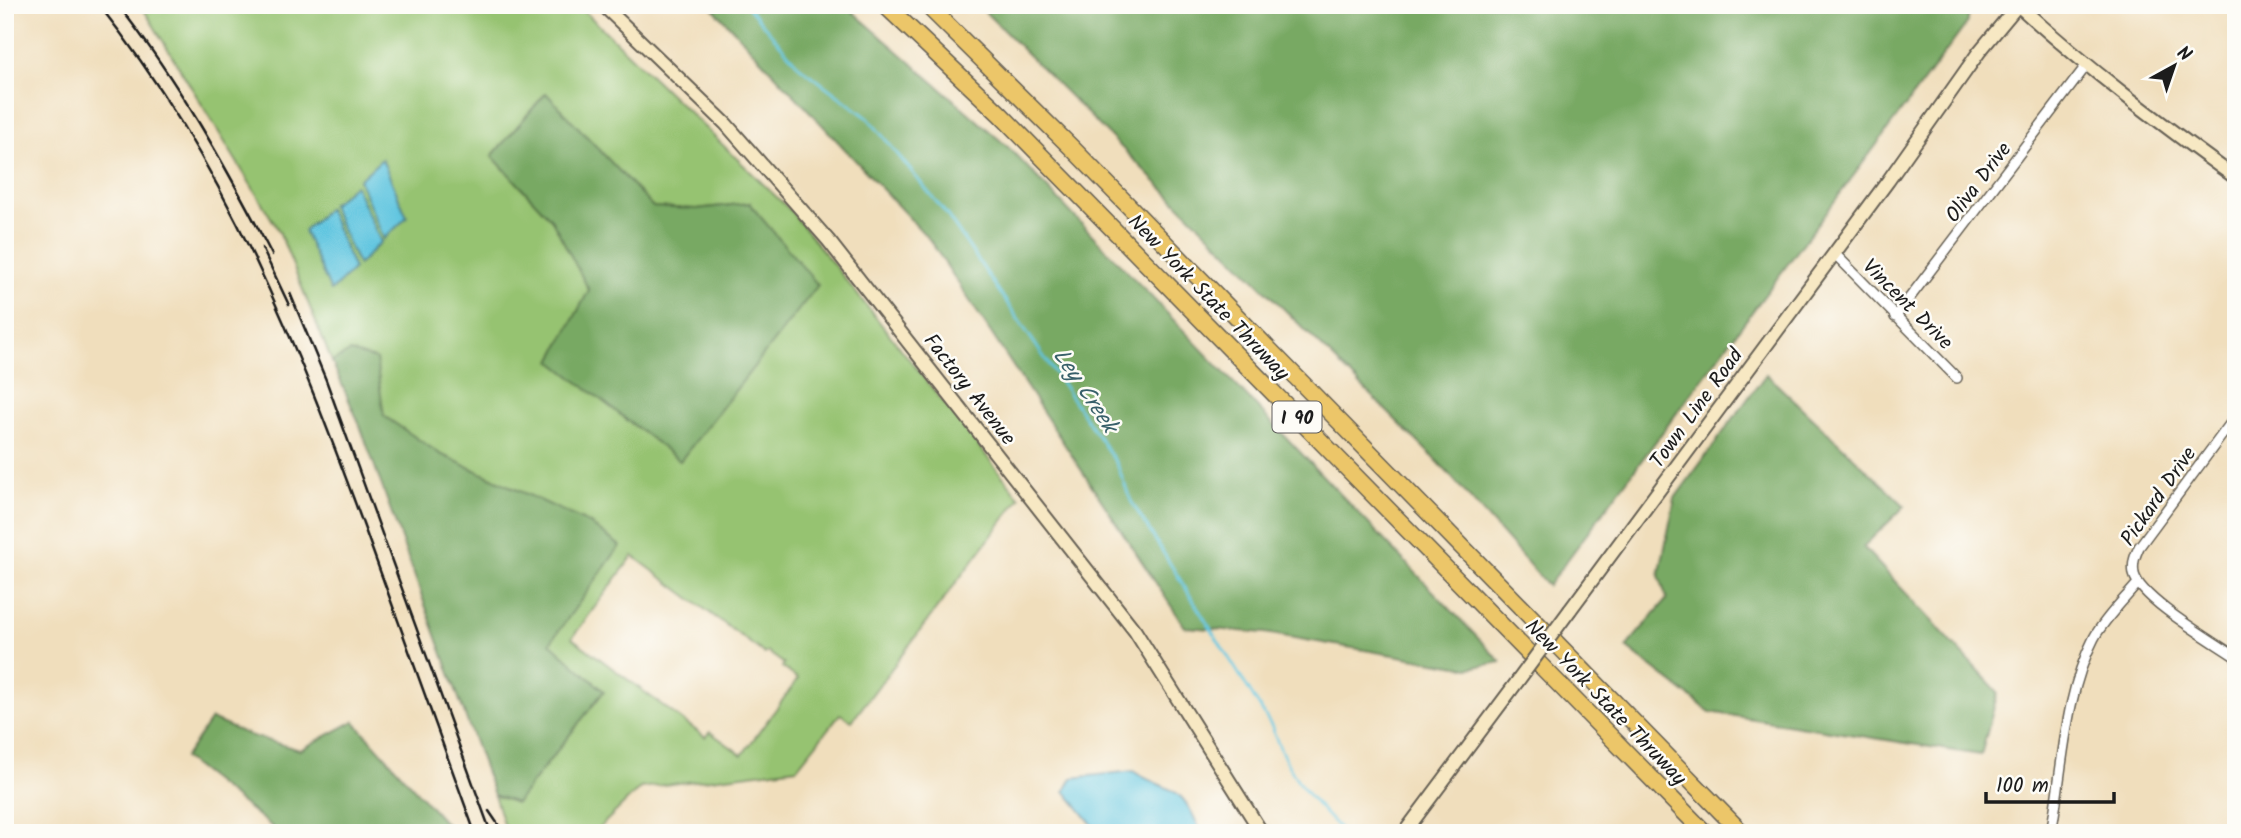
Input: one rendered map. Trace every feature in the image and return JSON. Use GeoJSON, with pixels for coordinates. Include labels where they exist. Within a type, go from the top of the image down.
{"type":"FeatureCollection","features":[{"type":"Feature","properties":{"kind":"highway","name":"New York State Thruway"},"geometry":{"type":"LineString","coordinates":[[885,5],[1000,114],[1705,833]]}},
{"type":"Feature","properties":{"kind":"highway","name":"New York State Thruway"},"geometry":{"type":"LineString","coordinates":[[927,5],[1072,148],[1742,833]]}},
{"type":"Feature","properties":{"kind":"street","name":"Factory Avenue"},"geometry":{"type":"LineString","coordinates":[[603,5],[709,106],[828,240],[1135,631],[1262,833]]}},
{"type":"Feature","properties":{"kind":"street"},"geometry":{"type":"LineString","coordinates":[[2018,5],[2085,66],[2164,128],[2236,178]]}},
{"type":"Feature","properties":{"kind":"street","name":"Town Line Road"},"geometry":{"type":"LineString","coordinates":[[1404,833],[1834,253],[1956,83],[2018,5]]}},
{"type":"Feature","properties":{"kind":"street","name":"Oliva Drive"},"geometry":{"type":"LineString","coordinates":[[1895,317],[2085,66]]}},
{"type":"Feature","properties":{"kind":"street","name":"Vincent Drive"},"geometry":{"type":"LineString","coordinates":[[1834,253],[1957,378]]}},
{"type":"Feature","properties":{"kind":"street","name":"Pickard Drive"},"geometry":{"type":"LineString","coordinates":[[2138,583],[2133,562],[2139,547],[2236,416]]}},
{"type":"Feature","properties":{"kind":"street"},"geometry":{"type":"LineString","coordinates":[[2051,833],[2072,705],[2083,662],[2095,635],[2138,583],[2236,657]]}},
{"type":"Feature","properties":{"kind":"green space"},"geometry":{"type":"Polygon","coordinates":[[[141,5],[578,5],[790,210],[1020,498],[852,721],[840,714],[797,768],[640,788],[594,833],[506,833],[494,795],[516,803],[604,691],[549,644],[620,546],[589,523],[440,454],[384,416],[350,352],[332,362],[279,231],[141,5]],[[545,94],[492,156],[552,220],[590,290],[551,361],[749,203],[696,209],[653,207],[545,94]],[[633,556],[572,638],[705,737],[710,732],[742,755],[798,679],[768,652],[765,654],[633,556]]]}},
{"type":"Feature","properties":{"kind":"green space"},"geometry":{"type":"Polygon","coordinates":[[[710,5],[845,5],[1009,148],[1501,662],[1469,668],[1265,633],[1185,627],[929,239],[710,5]]]}},
{"type":"Feature","properties":{"kind":"green space"},"geometry":{"type":"Polygon","coordinates":[[[978,5],[1968,5],[1968,22],[1548,586],[1439,463],[978,5]]]}},
{"type":"Feature","properties":{"kind":"green space"},"geometry":{"type":"Polygon","coordinates":[[[546,93],[653,207],[696,209],[749,203],[818,285],[680,461],[551,361],[589,290],[552,220],[492,156],[546,93]]]}},
{"type":"Feature","properties":{"kind":"green space"},"geometry":{"type":"Polygon","coordinates":[[[350,352],[376,359],[384,416],[440,454],[589,523],[620,546],[550,643],[604,691],[516,803],[494,795],[359,423],[332,362],[350,352]]]}},
{"type":"Feature","properties":{"kind":"green space"},"geometry":{"type":"Polygon","coordinates":[[[1766,374],[1905,506],[1863,547],[1998,692],[1981,755],[1710,712],[1626,647],[1667,599],[1659,576],[1675,498],[1766,374]]]}},
{"type":"Feature","properties":{"kind":"green space"},"geometry":{"type":"Polygon","coordinates":[[[211,719],[249,735],[300,750],[354,721],[454,833],[280,833],[184,758],[211,719]]]}},
{"type":"Feature","properties":{"kind":"water"},"geometry":{"type":"Polygon","coordinates":[[[382,159],[407,217],[384,239],[359,180],[382,159]]]}},
{"type":"Feature","properties":{"kind":"water"},"geometry":{"type":"Polygon","coordinates":[[[355,185],[381,242],[358,265],[331,205],[355,185]]]}},
{"type":"Feature","properties":{"kind":"water"},"geometry":{"type":"Polygon","coordinates":[[[328,208],[354,269],[331,291],[304,231],[328,208]]]}},
{"type":"Feature","properties":{"kind":"water"},"geometry":{"type":"Polygon","coordinates":[[[1133,771],[1178,795],[1187,804],[1202,833],[1099,833],[1065,791],[1072,778],[1133,771]]]}},
{"type":"Feature","properties":{"kind":"waterway","name":"Ley Creek"},"geometry":{"type":"LineString","coordinates":[[746,5],[800,67],[868,118],[947,215],[1117,464],[1131,501],[1272,727],[1292,772],[1344,833]]}},
{"type":"Feature","properties":{"kind":"railway"},"geometry":{"type":"LineString","coordinates":[[99,5],[144,66],[185,129],[222,193],[255,259],[314,394],[341,464],[475,833]]}},
{"type":"Feature","properties":{"kind":"railway"},"geometry":{"type":"LineString","coordinates":[[118,5],[201,126],[272,255]]}},
{"type":"Feature","properties":{"kind":"railway"},"geometry":{"type":"LineString","coordinates":[[262,248],[289,305]]}},
{"type":"Feature","properties":{"kind":"railway"},"geometry":{"type":"LineString","coordinates":[[290,293],[326,380],[491,833]]}},
{"type":"Feature","properties":{"kind":"railway"},"geometry":{"type":"LineString","coordinates":[[489,811],[504,833]]}}]}
